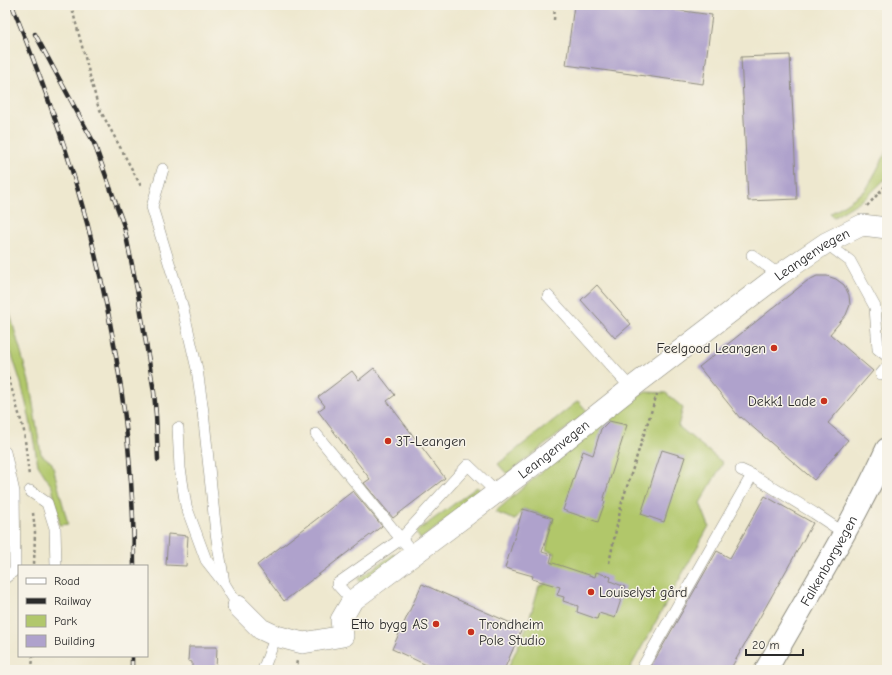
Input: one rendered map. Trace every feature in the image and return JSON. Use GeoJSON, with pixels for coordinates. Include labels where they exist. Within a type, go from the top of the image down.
{"type":"FeatureCollection","features":[{"type":"Feature","properties":{"kind":"street","name":"Leangenvegen"},"geometry":{"type":"LineString","coordinates":[[238,606],[261,629],[276,636],[303,643],[343,636],[341,620],[352,601],[497,494],[630,388],[779,275],[826,243],[862,225],[887,228]]}},
{"type":"Feature","properties":{"kind":"street","name":"Falkenborgvegen"},"geometry":{"type":"LineString","coordinates":[[766,670],[844,533],[877,472],[887,450]]}},
{"type":"Feature","properties":{"kind":"lane"},"geometry":{"type":"LineString","coordinates":[[163,169],[152,208],[182,305],[197,369],[216,533],[224,583]]}},
{"type":"Feature","properties":{"kind":"lane"},"geometry":{"type":"LineString","coordinates":[[826,243],[847,262],[875,307],[878,349],[887,356]]}},
{"type":"Feature","properties":{"kind":"lane"},"geometry":{"type":"LineString","coordinates":[[752,255],[779,275]]}},
{"type":"Feature","properties":{"kind":"lane"},"geometry":{"type":"LineString","coordinates":[[548,296],[630,388]]}},
{"type":"Feature","properties":{"kind":"lane"},"geometry":{"type":"LineString","coordinates":[[178,428],[180,468],[186,506],[206,560],[224,583],[238,606]]}},
{"type":"Feature","properties":{"kind":"lane"},"geometry":{"type":"LineString","coordinates":[[316,434],[401,539],[415,554]]}},
{"type":"Feature","properties":{"kind":"lane"},"geometry":{"type":"LineString","coordinates":[[5,454],[14,492],[15,570],[5,578]]}},
{"type":"Feature","properties":{"kind":"lane"},"geometry":{"type":"LineString","coordinates":[[352,601],[337,584],[401,539],[468,465],[497,494]]}},
{"type":"Feature","properties":{"kind":"lane"},"geometry":{"type":"LineString","coordinates":[[741,470],[814,512],[844,533]]}},
{"type":"Feature","properties":{"kind":"lane"},"geometry":{"type":"LineString","coordinates":[[641,670],[752,475]]}},
{"type":"Feature","properties":{"kind":"lane"},"geometry":{"type":"LineString","coordinates":[[30,491],[47,503],[55,528],[56,565]]}},
{"type":"Feature","properties":{"kind":"lane"},"geometry":{"type":"LineString","coordinates":[[264,670],[276,636]]}},
{"type":"Feature","properties":{"kind":"path"},"geometry":{"type":"LineString","coordinates":[[71,5],[98,106],[152,208]]}},
{"type":"Feature","properties":{"kind":"path"},"geometry":{"type":"LineString","coordinates":[[554,5],[554,20]]}},
{"type":"Feature","properties":{"kind":"path"},"geometry":{"type":"LineString","coordinates":[[867,207],[887,184]]}},
{"type":"Feature","properties":{"kind":"path"},"geometry":{"type":"LineString","coordinates":[[5,366],[24,431],[35,531],[34,565]]}},
{"type":"Feature","properties":{"kind":"path"},"geometry":{"type":"LineString","coordinates":[[609,563],[622,502],[658,390]]}},
{"type":"Feature","properties":{"kind":"path"},"geometry":{"type":"LineString","coordinates":[[32,670],[33,657]]}},
{"type":"Feature","properties":{"kind":"green space"},"geometry":{"type":"Polygon","coordinates":[[[887,151],[887,177],[867,197],[834,217],[830,214],[866,190],[887,151]]]}},
{"type":"Feature","properties":{"kind":"green space"},"geometry":{"type":"Polygon","coordinates":[[[5,296],[30,385],[41,454],[52,463],[68,524],[60,525],[52,487],[38,465],[30,420],[21,383],[5,333],[5,296]]]}},
{"type":"Feature","properties":{"kind":"green space"},"geometry":{"type":"Polygon","coordinates":[[[646,392],[666,393],[683,408],[678,426],[723,463],[700,503],[709,526],[629,670],[507,670],[528,624],[539,586],[545,584],[555,553],[546,550],[553,518],[523,509],[515,520],[495,512],[619,405],[646,392]]]}},
{"type":"Feature","properties":{"kind":"green space"},"geometry":{"type":"Polygon","coordinates":[[[578,401],[588,412],[507,474],[498,464],[578,401]]]}},
{"type":"Feature","properties":{"kind":"green space"},"geometry":{"type":"Polygon","coordinates":[[[477,487],[483,493],[421,539],[416,532],[477,487]]]}},
{"type":"Feature","properties":{"kind":"green space"},"geometry":{"type":"Polygon","coordinates":[[[394,554],[398,560],[363,586],[358,579],[394,554]]]}},
{"type":"Feature","properties":{"kind":"building"},"geometry":{"type":"Polygon","coordinates":[[[574,5],[641,5],[712,15],[703,84],[566,65],[574,5]]]}},
{"type":"Feature","properties":{"kind":"building"},"geometry":{"type":"Polygon","coordinates":[[[790,55],[797,199],[748,201],[741,57],[790,55]]]}},
{"type":"Feature","properties":{"kind":"building"},"geometry":{"type":"Polygon","coordinates":[[[817,276],[827,276],[836,279],[844,285],[849,295],[850,305],[846,315],[830,334],[873,371],[828,423],[848,440],[814,480],[741,417],[740,418],[699,367],[807,281],[817,276]]]}},
{"type":"Feature","properties":{"kind":"building"},"geometry":{"type":"Polygon","coordinates":[[[597,285],[631,324],[615,338],[581,300],[597,285]]]}},
{"type":"Feature","properties":{"kind":"building"},"geometry":{"type":"Polygon","coordinates":[[[374,368],[395,395],[387,401],[445,478],[393,518],[364,483],[370,479],[318,411],[325,406],[318,397],[352,371],[359,380],[374,368]]]}},
{"type":"Feature","properties":{"kind":"building"},"geometry":{"type":"Polygon","coordinates":[[[609,421],[627,425],[603,501],[605,502],[598,522],[563,510],[583,451],[593,455],[601,429],[609,421]]]}},
{"type":"Feature","properties":{"kind":"building"},"geometry":{"type":"Polygon","coordinates":[[[662,450],[685,457],[664,522],[641,514],[662,450]]]}},
{"type":"Feature","properties":{"kind":"building"},"geometry":{"type":"Polygon","coordinates":[[[353,491],[382,526],[284,601],[257,565],[353,491]]]}},
{"type":"Feature","properties":{"kind":"building"},"geometry":{"type":"Polygon","coordinates":[[[765,496],[813,523],[730,670],[649,670],[717,551],[730,558],[765,496]]]}},
{"type":"Feature","properties":{"kind":"building"},"geometry":{"type":"Polygon","coordinates":[[[523,509],[553,518],[542,552],[552,555],[550,562],[595,577],[596,572],[611,577],[610,581],[625,587],[615,618],[599,613],[597,619],[577,612],[578,606],[563,601],[564,597],[557,595],[560,587],[532,579],[533,576],[505,568],[523,509]]]}},
{"type":"Feature","properties":{"kind":"building"},"geometry":{"type":"Polygon","coordinates":[[[168,534],[188,536],[186,566],[166,565],[168,534]]]}},
{"type":"Feature","properties":{"kind":"building"},"geometry":{"type":"Polygon","coordinates":[[[422,584],[522,628],[504,670],[437,670],[392,649],[422,584]]]}},
{"type":"Feature","properties":{"kind":"building"},"geometry":{"type":"Polygon","coordinates":[[[189,647],[217,647],[216,670],[192,670],[192,662],[188,661],[189,647]]]}},
{"type":"Feature","properties":{"kind":"railway"},"geometry":{"type":"LineString","coordinates":[[12,5],[63,141],[90,233],[101,280],[111,327],[125,422],[130,470],[134,565]]}},
{"type":"Feature","properties":{"kind":"railway"},"geometry":{"type":"LineString","coordinates":[[35,34],[94,143],[124,226],[138,294],[154,392],[158,460]]}},
{"type":"Feature","properties":{"kind":"railway"},"geometry":{"type":"LineString","coordinates":[[132,657],[132,670]]}},
{"type":"Feature","properties":{"kind":"place","name":"Feelgood Leangen"},"geometry":{"type":"Point","coordinates":[774,348]}},
{"type":"Feature","properties":{"kind":"place","name":"Dekk1 Lade"},"geometry":{"type":"Point","coordinates":[824,401]}},
{"type":"Feature","properties":{"kind":"place","name":"3T-Leangen"},"geometry":{"type":"Point","coordinates":[388,441]}},
{"type":"Feature","properties":{"kind":"place","name":"Louiselyst gård"},"geometry":{"type":"Point","coordinates":[591,592]}},
{"type":"Feature","properties":{"kind":"place","name":"Etto bygg AS"},"geometry":{"type":"Point","coordinates":[436,624]}},
{"type":"Feature","properties":{"kind":"place","name":"Trondheim Pole Studio"},"geometry":{"type":"Point","coordinates":[471,632]}}]}
